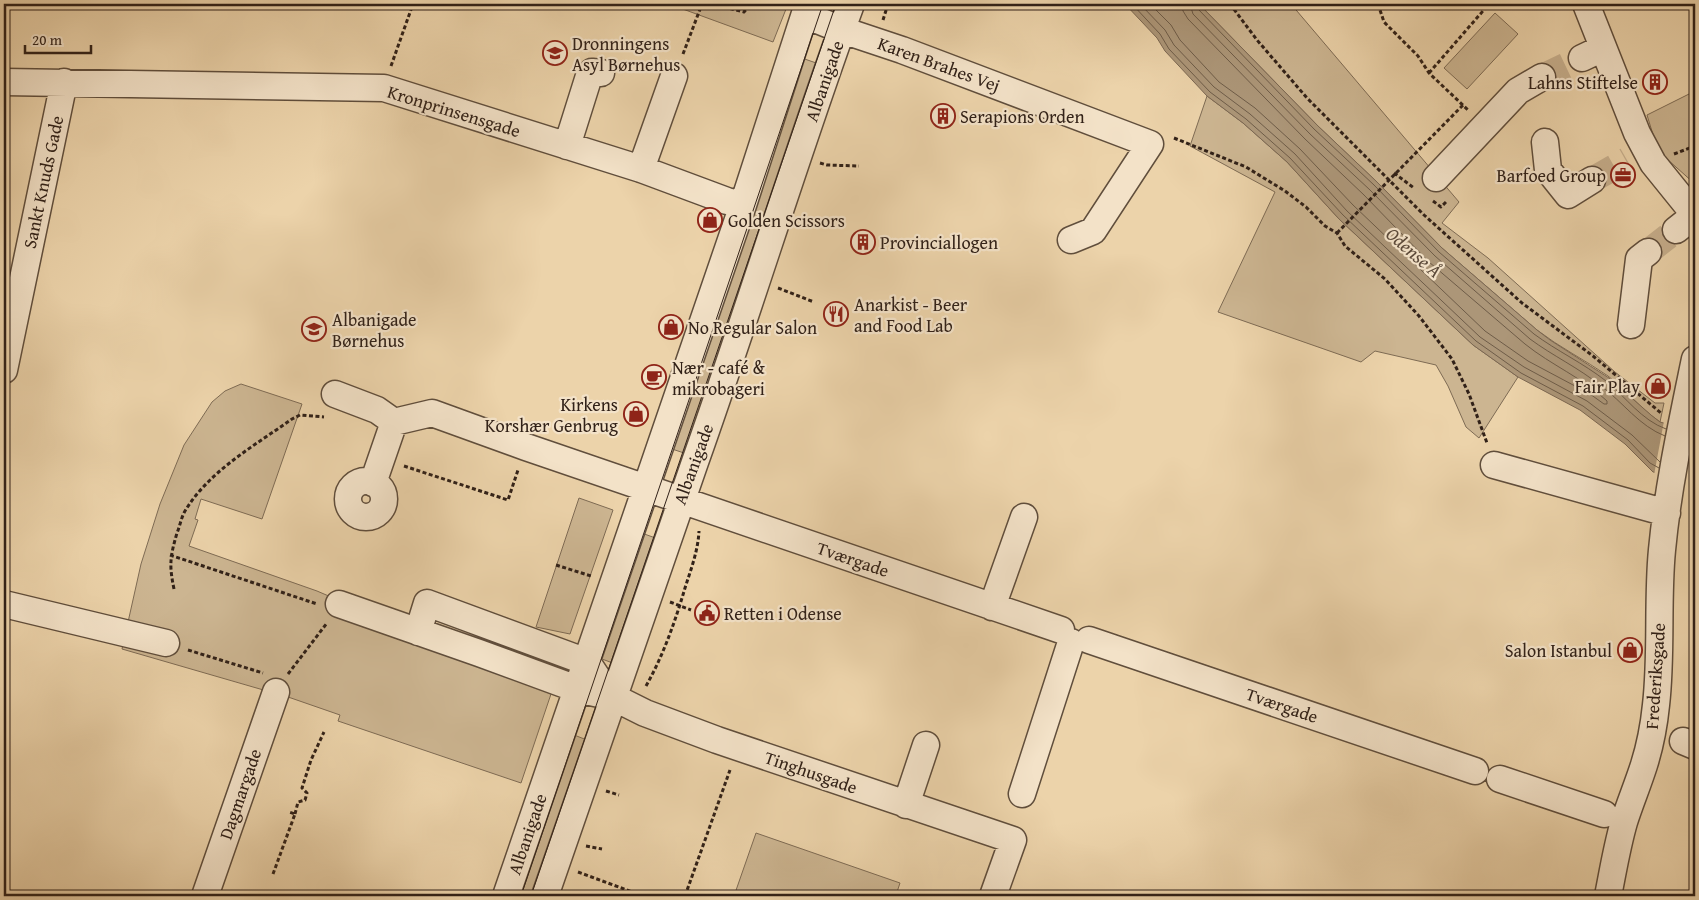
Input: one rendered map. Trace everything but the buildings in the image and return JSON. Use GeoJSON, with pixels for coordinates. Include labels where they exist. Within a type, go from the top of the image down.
{"type":"FeatureCollection","features":[{"type":"Feature","properties":{"kind":"street","name":"Albanigade"},"geometry":{"type":"LineString","coordinates":[[545,896],[851,4]]}},
{"type":"Feature","properties":{"kind":"street"},"geometry":{"type":"LineString","coordinates":[[1586,4],[1593,53],[1637,133],[1638,157],[1653,163],[1689,220]]}},
{"type":"Feature","properties":{"kind":"street","name":"Albanigade"},"geometry":{"type":"LineString","coordinates":[[506,896],[743,205],[806,9]]}},
{"type":"Feature","properties":{"kind":"street","name":"Karen Brahes Vej"},"geometry":{"type":"LineString","coordinates":[[806,9],[842,30],[902,50],[1150,144]]}},
{"type":"Feature","properties":{"kind":"street"},"geometry":{"type":"LineString","coordinates":[[641,169],[678,65]]}},
{"type":"Feature","properties":{"kind":"street"},"geometry":{"type":"LineString","coordinates":[[567,146],[589,76],[592,72],[601,73]]}},
{"type":"Feature","properties":{"kind":"street"},"geometry":{"type":"LineString","coordinates":[[1436,178],[1518,91],[1542,77]]}},
{"type":"Feature","properties":{"kind":"street","name":"Kronprinsensgade"},"geometry":{"type":"LineString","coordinates":[[4,82],[384,88],[641,169],[727,201],[743,205]]}},
{"type":"Feature","properties":{"kind":"street","name":"Sankt Knuds Gade"},"geometry":{"type":"LineString","coordinates":[[4,370],[64,82]]}},
{"type":"Feature","properties":{"kind":"street"},"geometry":{"type":"LineString","coordinates":[[1545,142],[1548,170],[1568,195],[1592,180]]}},
{"type":"Feature","properties":{"kind":"street"},"geometry":{"type":"LineString","coordinates":[[1071,240],[1093,231],[1150,144]]}},
{"type":"Feature","properties":{"kind":"street"},"geometry":{"type":"LineString","coordinates":[[1631,325],[1639,259],[1648,252]]}},
{"type":"Feature","properties":{"kind":"street","name":"Frederiksgade"},"geometry":{"type":"LineString","coordinates":[[1608,896],[1625,820],[1645,763],[1656,705],[1659,673],[1660,583],[1667,513],[1695,359]]}},
{"type":"Feature","properties":{"kind":"street"},"geometry":{"type":"LineString","coordinates":[[336,394],[377,410],[394,422],[377,471]]}},
{"type":"Feature","properties":{"kind":"street","name":"Tværgade"},"geometry":{"type":"LineString","coordinates":[[394,422],[432,413],[992,607],[1074,638],[1475,771]]}},
{"type":"Feature","properties":{"kind":"street"},"geometry":{"type":"LineString","coordinates":[[1494,465],[1667,513]]}},
{"type":"Feature","properties":{"kind":"street"},"geometry":{"type":"LineString","coordinates":[[992,607],[1024,517]]}},
{"type":"Feature","properties":{"kind":"street"},"geometry":{"type":"LineString","coordinates":[[418,632],[426,603],[587,662]]}},
{"type":"Feature","properties":{"kind":"street"},"geometry":{"type":"LineString","coordinates":[[4,604],[166,643]]}},
{"type":"Feature","properties":{"kind":"street","name":"Tinghusgade"},"geometry":{"type":"LineString","coordinates":[[340,604],[577,690],[613,697],[645,713],[738,747],[1012,840],[993,896]]}},
{"type":"Feature","properties":{"kind":"street"},"geometry":{"type":"LineString","coordinates":[[479,653],[489,626]]}},
{"type":"Feature","properties":{"kind":"street"},"geometry":{"type":"LineString","coordinates":[[1022,794],[1074,638]]}},
{"type":"Feature","properties":{"kind":"street","name":"Tinghusgade"},"geometry":{"type":"LineString","coordinates":[[587,662],[613,697]]}},
{"type":"Feature","properties":{"kind":"street","name":"Dagmargade"},"geometry":{"type":"LineString","coordinates":[[204,896],[277,682]]}},
{"type":"Feature","properties":{"kind":"street"},"geometry":{"type":"LineString","coordinates":[[906,805],[926,745]]}},
{"type":"Feature","properties":{"kind":"street"},"geometry":{"type":"LineString","coordinates":[[1500,779],[1604,814]]}},
{"type":"Feature","properties":{"kind":"path"},"geometry":{"type":"LineString","coordinates":[[395,54],[413,4]]}},
{"type":"Feature","properties":{"kind":"path"},"geometry":{"type":"LineString","coordinates":[[678,65],[702,4]]}},
{"type":"Feature","properties":{"kind":"path"},"geometry":{"type":"LineString","coordinates":[[711,4],[744,12],[751,4]]}},
{"type":"Feature","properties":{"kind":"path"},"geometry":{"type":"LineString","coordinates":[[881,27],[888,4]]}},
{"type":"Feature","properties":{"kind":"path"},"geometry":{"type":"LineString","coordinates":[[1230,4],[1256,40],[1307,98],[1388,180],[1522,303],[1593,356],[1647,403]]}},
{"type":"Feature","properties":{"kind":"path"},"geometry":{"type":"LineString","coordinates":[[1378,4],[1384,22],[1418,56],[1429,72],[1484,126]]}},
{"type":"Feature","properties":{"kind":"path"},"geometry":{"type":"LineString","coordinates":[[1429,72],[1489,4]]}},
{"type":"Feature","properties":{"kind":"path"},"geometry":{"type":"LineString","coordinates":[[1337,233],[1463,105]]}},
{"type":"Feature","properties":{"kind":"path"},"geometry":{"type":"LineString","coordinates":[[1150,144],[1163,132],[1246,167],[1285,191],[1306,207],[1325,226],[1337,233],[1345,246],[1385,279],[1419,316],[1452,359],[1469,394],[1494,465]]}},
{"type":"Feature","properties":{"kind":"path"},"geometry":{"type":"LineString","coordinates":[[827,165],[860,166]]}},
{"type":"Feature","properties":{"kind":"path"},"geometry":{"type":"LineString","coordinates":[[783,290],[814,302]]}},
{"type":"Feature","properties":{"kind":"path"},"geometry":{"type":"LineString","coordinates":[[174,589],[170,572],[170,555],[184,513],[203,487],[227,466],[292,419],[300,415],[325,417],[336,394]]}},
{"type":"Feature","properties":{"kind":"path"},"geometry":{"type":"LineString","coordinates":[[377,471],[508,500],[526,447]]}},
{"type":"Feature","properties":{"kind":"path"},"geometry":{"type":"LineString","coordinates":[[646,686],[656,667],[680,606],[698,549],[699,531]]}},
{"type":"Feature","properties":{"kind":"path"},"geometry":{"type":"LineString","coordinates":[[170,555],[305,600]]}},
{"type":"Feature","properties":{"kind":"path"},"geometry":{"type":"LineString","coordinates":[[556,565],[613,583]]}},
{"type":"Feature","properties":{"kind":"path"},"geometry":{"type":"LineString","coordinates":[[672,603],[691,610]]}},
{"type":"Feature","properties":{"kind":"path"},"geometry":{"type":"LineString","coordinates":[[166,643],[277,682],[340,604]]}},
{"type":"Feature","properties":{"kind":"path"},"geometry":{"type":"LineString","coordinates":[[273,874],[298,802],[305,800],[307,793],[302,788],[311,760],[324,732]]}},
{"type":"Feature","properties":{"kind":"path"},"geometry":{"type":"LineString","coordinates":[[685,896],[738,747]]}},
{"type":"Feature","properties":{"kind":"path"},"geometry":{"type":"LineString","coordinates":[[289,812],[295,814]]}},
{"type":"Feature","properties":{"kind":"path"},"geometry":{"type":"LineString","coordinates":[[556,864],[643,896]]}},
{"type":"Feature","properties":{"kind":"shaded area"},"geometry":{"type":"Polygon","coordinates":[[[669,4],[788,4],[773,42],[669,4]]]}},
{"type":"Feature","properties":{"kind":"shaded area"},"geometry":{"type":"Polygon","coordinates":[[[1199,4],[1291,4],[1459,202],[1442,223],[1488,258],[1615,372],[1655,403],[1664,403],[1660,422],[1608,376],[1537,330],[1442,248],[1318,126],[1199,4]]]}},
{"type":"Feature","properties":{"kind":"shaded area"},"geometry":{"type":"Polygon","coordinates":[[[1495,13],[1518,34],[1467,89],[1444,68],[1495,13]]]}},
{"type":"Feature","properties":{"kind":"shaded area"},"geometry":{"type":"Polygon","coordinates":[[[796,56],[822,65],[690,455],[666,447],[796,56]]]}},
{"type":"Feature","properties":{"kind":"shaded area"},"geometry":{"type":"Polygon","coordinates":[[[1693,92],[1695,94],[1695,184],[1658,151],[1647,115],[1693,92]]]}},
{"type":"Feature","properties":{"kind":"shaded area"},"geometry":{"type":"Polygon","coordinates":[[[1207,96],[1243,123],[1287,162],[1339,219],[1473,345],[1518,377],[1479,438],[1466,427],[1448,386],[1436,365],[1375,351],[1361,362],[1218,312],[1275,192],[1190,146],[1207,96]]]}},
{"type":"Feature","properties":{"kind":"shaded area"},"geometry":{"type":"Polygon","coordinates":[[[241,384],[302,404],[262,519],[201,499],[195,519],[198,520],[189,546],[331,597],[338,617],[548,689],[551,694],[521,783],[338,721],[340,715],[291,698],[122,649],[141,564],[160,504],[184,445],[212,402],[225,391],[241,384]]]}},
{"type":"Feature","properties":{"kind":"shaded area"},"geometry":{"type":"Polygon","coordinates":[[[579,498],[613,510],[570,634],[536,627],[579,498]]]}},
{"type":"Feature","properties":{"kind":"shaded area"},"geometry":{"type":"Polygon","coordinates":[[[636,531],[661,540],[618,665],[594,656],[636,531]]]}},
{"type":"Feature","properties":{"kind":"shaded area"},"geometry":{"type":"Polygon","coordinates":[[[569,733],[592,742],[538,896],[513,896],[569,733]]]}},
{"type":"Feature","properties":{"kind":"shaded area"},"geometry":{"type":"Polygon","coordinates":[[[756,833],[900,883],[896,895],[900,896],[734,896],[756,833]]]}},
{"type":"Feature","properties":{"kind":"water","name":"Odense Å"},"geometry":{"type":"Polygon","coordinates":[[[1125,4],[1199,4],[1318,126],[1442,248],[1537,330],[1609,378],[1660,422],[1695,432],[1695,479],[1653,472],[1625,444],[1580,410],[1518,377],[1473,345],[1339,219],[1287,162],[1243,123],[1207,96],[1125,4]]]}},
{"type":"Feature","properties":{"kind":"pier"},"geometry":{"type":"Polygon","coordinates":[[[1664,421],[1695,429],[1695,460],[1692,481],[1654,475],[1664,421]]]}},
{"type":"Feature","properties":{"kind":"tunnel"},"geometry":{"type":"LineString","coordinates":[[1542,77],[1582,58]]}},
{"type":"Feature","properties":{"kind":"tunnel"},"geometry":{"type":"LineString","coordinates":[[1592,180],[1627,160]]}},
{"type":"Feature","properties":{"kind":"tunnel"},"geometry":{"type":"LineString","coordinates":[[1648,252],[1676,230]]}},
{"type":"Feature","properties":{"kind":"tram line"},"geometry":{"type":"LineString","coordinates":[[521,896],[823,4]]}},
{"type":"Feature","properties":{"kind":"tram line"},"geometry":{"type":"LineString","coordinates":[[531,896],[836,4]]}},
{"type":"Feature","properties":{"kind":"place","name":"Dronningens Asyl Børnehus"},"geometry":{"type":"Point","coordinates":[555,53]}},
{"type":"Feature","properties":{"kind":"place","name":"Lahns Stiftelse"},"geometry":{"type":"Point","coordinates":[1655,82]}},
{"type":"Feature","properties":{"kind":"place","name":"Serapions Orden"},"geometry":{"type":"Point","coordinates":[943,116]}},
{"type":"Feature","properties":{"kind":"place","name":"Barfoed Group"},"geometry":{"type":"Point","coordinates":[1623,175]}},
{"type":"Feature","properties":{"kind":"place","name":"Golden Scissors"},"geometry":{"type":"Point","coordinates":[710,220]}},
{"type":"Feature","properties":{"kind":"place","name":"Provinciallogen"},"geometry":{"type":"Point","coordinates":[863,242]}},
{"type":"Feature","properties":{"kind":"place","name":"Anarkist - Beer and Food Lab"},"geometry":{"type":"Point","coordinates":[836,314]}},
{"type":"Feature","properties":{"kind":"place","name":"No Regular Salon"},"geometry":{"type":"Point","coordinates":[671,327]}},
{"type":"Feature","properties":{"kind":"place","name":"Albanigade Børnehus"},"geometry":{"type":"Point","coordinates":[314,329]}},
{"type":"Feature","properties":{"kind":"place","name":"Nær - café & mikrobageri"},"geometry":{"type":"Point","coordinates":[654,377]}},
{"type":"Feature","properties":{"kind":"place","name":"Fair Play"},"geometry":{"type":"Point","coordinates":[1658,386]}},
{"type":"Feature","properties":{"kind":"place","name":"Kirkens Korshær Genbrug"},"geometry":{"type":"Point","coordinates":[636,414]}},
{"type":"Feature","properties":{"kind":"place","name":"Retten i Odense"},"geometry":{"type":"Point","coordinates":[707,613]}},
{"type":"Feature","properties":{"kind":"place","name":"Salon Istanbul"},"geometry":{"type":"Point","coordinates":[1630,650]}}]}
